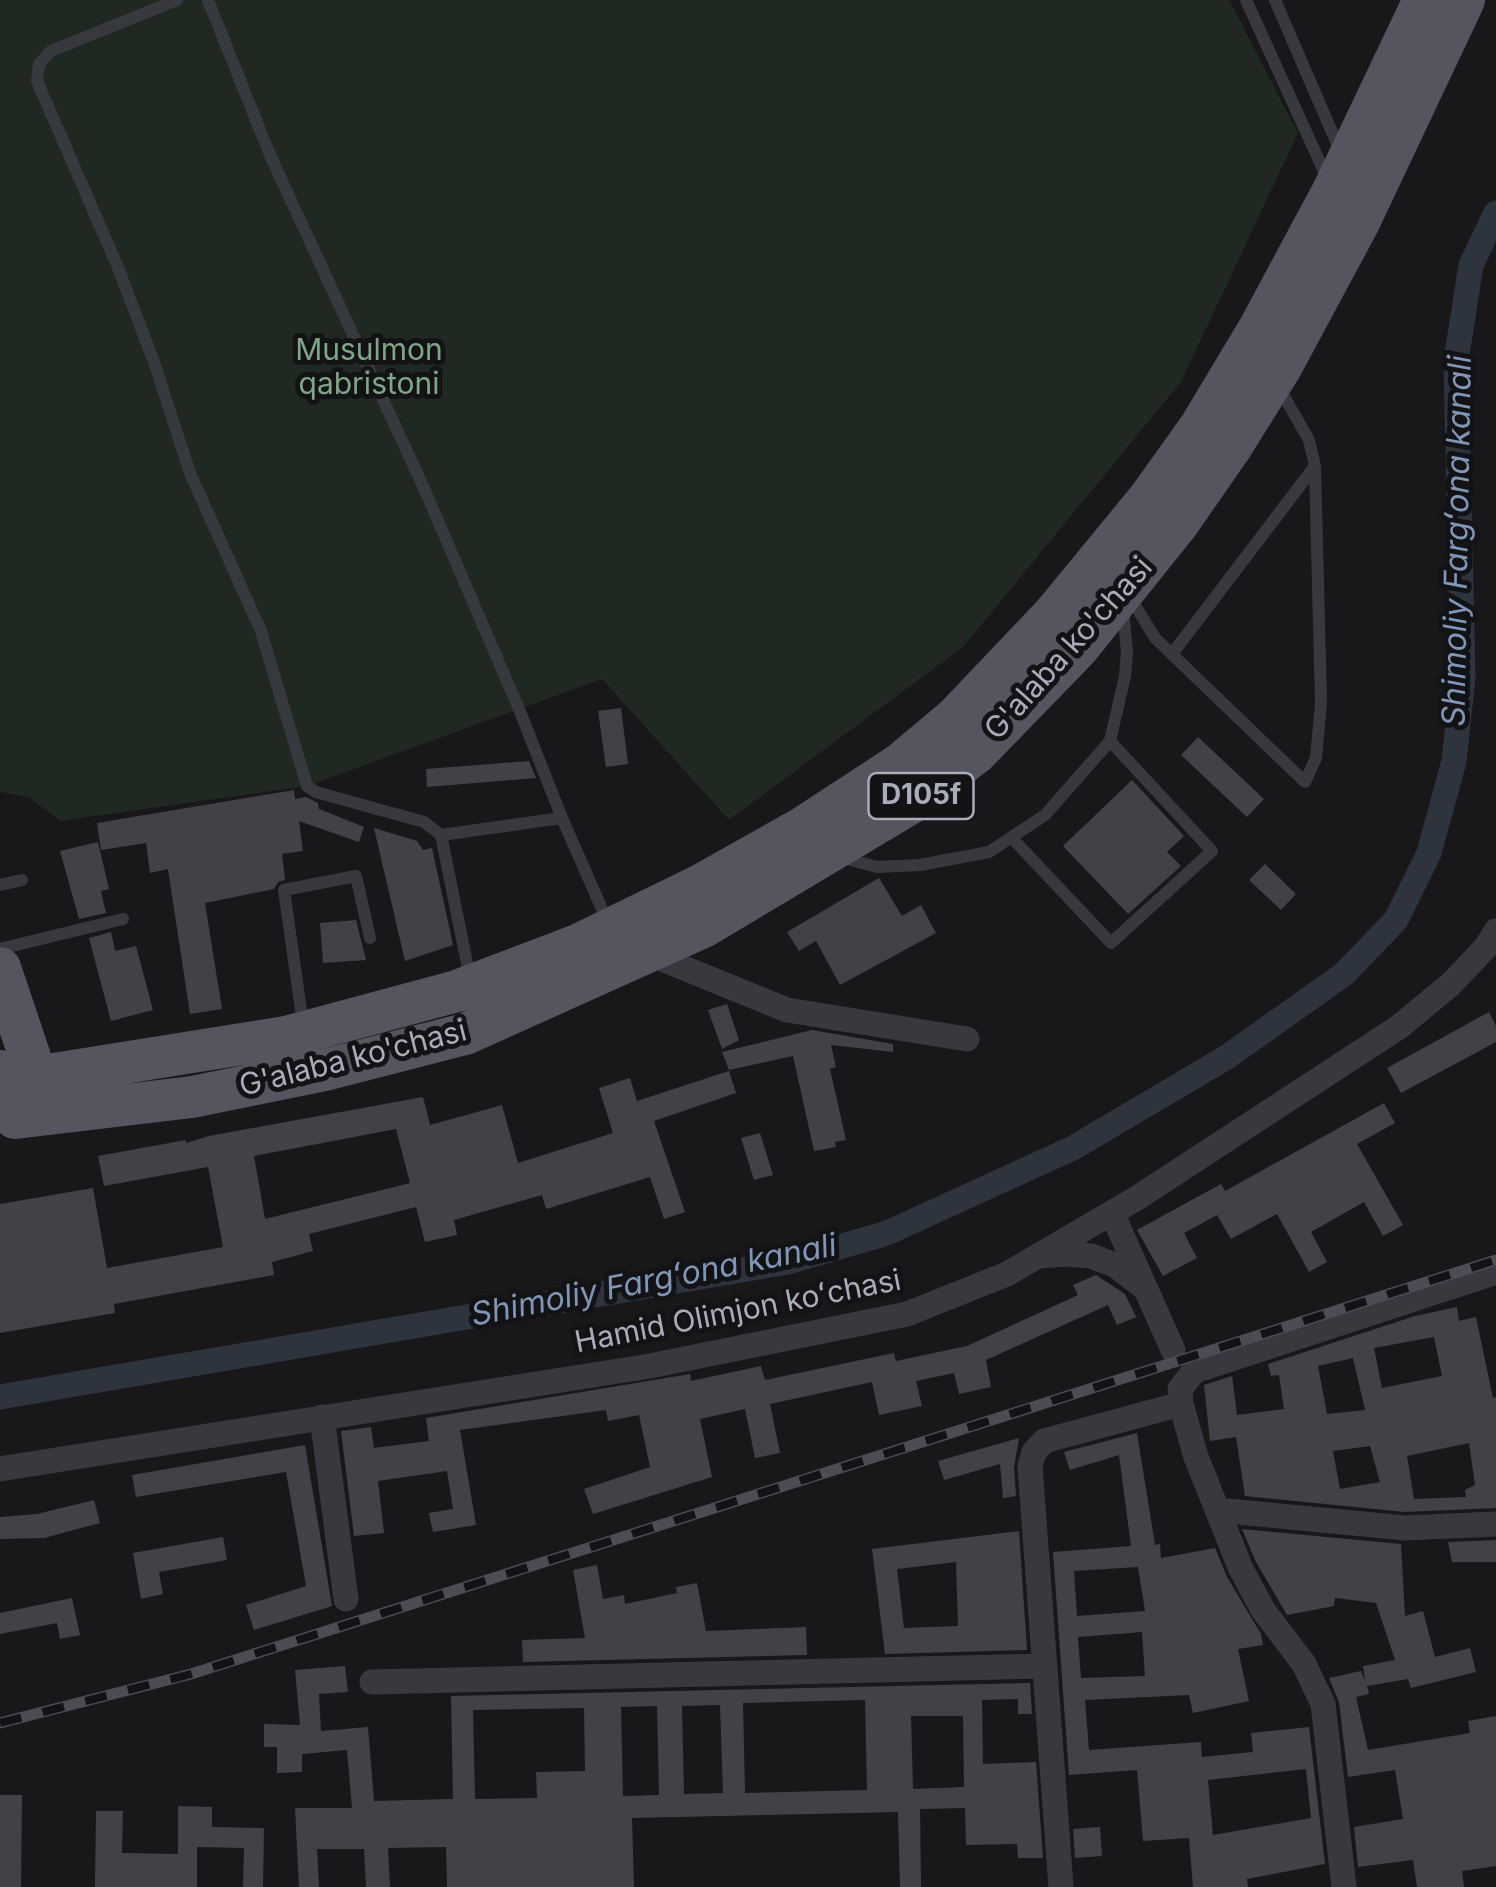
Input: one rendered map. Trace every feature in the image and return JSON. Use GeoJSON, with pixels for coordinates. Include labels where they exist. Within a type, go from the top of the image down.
{"type":"FeatureCollection","features":[{"type":"Feature","properties":{"kind":"main road","name":"G'alaba ko'chasi"},"geometry":{"type":"LineString","coordinates":[[21,1092],[192,1098],[325,1070],[465,1034],[706,926],[916,800],[976,753],[1078,648],[1124,593],[1231,448],[1274,378],[1424,0]]}},
{"type":"Feature","properties":{"kind":"main road","name":"G'alaba ko'chasi"},"geometry":{"type":"LineString","coordinates":[[21,1092],[304,1032],[472,985],[610,929],[698,886],[802,828],[900,764],[956,717],[1009,664],[1096,566],[1200,426],[1260,326],[1346,198],[1464,0]]}},
{"type":"Feature","properties":{"kind":"main road"},"geometry":{"type":"LineString","coordinates":[[0,968],[21,1092]]}},
{"type":"Feature","properties":{"kind":"street","name":"Hamid Olimjon koʻchasi"},"geometry":{"type":"LineString","coordinates":[[0,1469],[650,1366],[907,1314],[1007,1274],[1112,1212],[1399,1027],[1452,984],[1496,930]]}},
{"type":"Feature","properties":{"kind":"street"},"geometry":{"type":"LineString","coordinates":[[647,953],[788,1010],[967,1039]]}},
{"type":"Feature","properties":{"kind":"street"},"geometry":{"type":"LineString","coordinates":[[1112,1212],[1172,1350]]}},
{"type":"Feature","properties":{"kind":"street"},"geometry":{"type":"LineString","coordinates":[[1036,1256],[1091,1256],[1115,1264],[1145,1288]]}},
{"type":"Feature","properties":{"kind":"street"},"geometry":{"type":"LineString","coordinates":[[1344,1887],[1323,1704],[1304,1664],[1263,1610],[1241,1569],[1196,1458],[1180,1388],[1194,1371],[1496,1272]]}},
{"type":"Feature","properties":{"kind":"street"},"geometry":{"type":"LineString","coordinates":[[1061,1887],[1030,1466],[1034,1452],[1044,1440],[1182,1404]]}},
{"type":"Feature","properties":{"kind":"street"},"geometry":{"type":"LineString","coordinates":[[322,1417],[346,1598]]}},
{"type":"Feature","properties":{"kind":"street"},"geometry":{"type":"LineString","coordinates":[[1217,1510],[1405,1528],[1496,1524]]}},
{"type":"Feature","properties":{"kind":"street"},"geometry":{"type":"LineString","coordinates":[[372,1682],[1043,1666]]}},
{"type":"Feature","properties":{"kind":"lane"},"geometry":{"type":"LineString","coordinates":[[177,0],[51,51],[39,64],[36,80],[72,156],[129,298],[190,473],[261,630],[308,786],[316,792],[424,822],[440,834],[472,985]]}},
{"type":"Feature","properties":{"kind":"lane"},"geometry":{"type":"LineString","coordinates":[[208,0],[270,155],[423,486],[610,929]]}},
{"type":"Feature","properties":{"kind":"lane"},"geometry":{"type":"LineString","coordinates":[[1246,0],[1346,198]]}},
{"type":"Feature","properties":{"kind":"lane"},"geometry":{"type":"LineString","coordinates":[[1275,0],[1346,198]]}},
{"type":"Feature","properties":{"kind":"lane"},"geometry":{"type":"LineString","coordinates":[[1124,593],[1156,638],[1306,782],[1316,758],[1321,703],[1315,466],[1309,440],[1274,378]]}},
{"type":"Feature","properties":{"kind":"lane"},"geometry":{"type":"LineString","coordinates":[[1172,654],[1315,466]]}},
{"type":"Feature","properties":{"kind":"lane"},"geometry":{"type":"LineString","coordinates":[[828,854],[877,866],[920,864],[989,852],[1045,816],[1110,741],[1127,652],[1124,593]]}},
{"type":"Feature","properties":{"kind":"lane"},"geometry":{"type":"LineString","coordinates":[[1012,838],[1111,943],[1212,850],[1110,741]]}},
{"type":"Feature","properties":{"kind":"lane"},"geometry":{"type":"LineString","coordinates":[[440,834],[562,818]]}},
{"type":"Feature","properties":{"kind":"lane"},"geometry":{"type":"LineString","coordinates":[[304,1032],[284,890],[356,876],[370,938]]}},
{"type":"Feature","properties":{"kind":"lane"},"geometry":{"type":"LineString","coordinates":[[0,885],[22,880]]}},
{"type":"Feature","properties":{"kind":"lane"},"geometry":{"type":"LineString","coordinates":[[0,949],[123,918]]}},
{"type":"Feature","properties":{"kind":"green space","name":"Musulmon qabristoni"},"geometry":{"type":"Polygon","coordinates":[[[0,0],[1229,0],[1298,133],[1181,382],[963,647],[729,820],[602,679],[307,786],[60,821],[29,797],[0,792],[0,0]]]}},
{"type":"Feature","properties":{"kind":"building"},"geometry":{"type":"Polygon","coordinates":[[[621,708],[628,764],[606,767],[598,711],[621,708]]]}},
{"type":"Feature","properties":{"kind":"building"},"geometry":{"type":"Polygon","coordinates":[[[1198,737],[1264,799],[1247,817],[1181,755],[1198,737]]]}},
{"type":"Feature","properties":{"kind":"building"},"geometry":{"type":"Polygon","coordinates":[[[529,761],[536,778],[427,787],[426,769],[529,761]]]}},
{"type":"Feature","properties":{"kind":"building"},"geometry":{"type":"Polygon","coordinates":[[[1132,780],[1184,836],[1167,852],[1181,866],[1128,914],[1063,846],[1132,780]]]}},
{"type":"Feature","properties":{"kind":"building"},"geometry":{"type":"Polygon","coordinates":[[[294,790],[295,799],[306,797],[318,803],[319,809],[364,827],[359,842],[299,821],[303,851],[282,854],[285,880],[274,889],[205,903],[222,1009],[190,1014],[168,869],[150,873],[146,843],[101,850],[97,823],[294,790]]]}},
{"type":"Feature","properties":{"kind":"building"},"geometry":{"type":"Polygon","coordinates":[[[374,828],[417,841],[423,850],[432,848],[453,945],[405,961],[374,828]]]}},
{"type":"Feature","properties":{"kind":"building"},"geometry":{"type":"Polygon","coordinates":[[[98,842],[109,889],[101,891],[106,913],[79,919],[60,851],[98,842]]]}},
{"type":"Feature","properties":{"kind":"building"},"geometry":{"type":"Polygon","coordinates":[[[1265,864],[1296,894],[1281,910],[1249,880],[1265,864]]]}},
{"type":"Feature","properties":{"kind":"building"},"geometry":{"type":"Polygon","coordinates":[[[879,878],[902,916],[921,905],[936,933],[840,985],[816,941],[799,951],[787,932],[879,878]]]}},
{"type":"Feature","properties":{"kind":"building"},"geometry":{"type":"Polygon","coordinates":[[[356,920],[366,960],[323,963],[320,923],[356,920]]]}},
{"type":"Feature","properties":{"kind":"building"},"geometry":{"type":"Polygon","coordinates":[[[111,932],[115,951],[136,946],[153,1010],[111,1021],[89,938],[111,932]]]}},
{"type":"Feature","properties":{"kind":"building"},"geometry":{"type":"Polygon","coordinates":[[[727,1004],[739,1040],[722,1049],[708,1010],[727,1004]]]}},
{"type":"Feature","properties":{"kind":"building"},"geometry":{"type":"Polygon","coordinates":[[[1489,1012],[1496,1026],[1496,1042],[1401,1093],[1387,1068],[1489,1012]]]}},
{"type":"Feature","properties":{"kind":"building"},"geometry":{"type":"Polygon","coordinates":[[[812,1030],[893,1044],[893,1052],[831,1045],[836,1067],[830,1069],[846,1140],[835,1142],[836,1147],[814,1151],[793,1056],[729,1070],[722,1052],[812,1030]]]}},
{"type":"Feature","properties":{"kind":"building"},"geometry":{"type":"Polygon","coordinates":[[[729,1071],[736,1093],[654,1121],[685,1212],[664,1219],[650,1177],[546,1209],[542,1195],[454,1220],[457,1235],[425,1242],[416,1207],[309,1234],[313,1251],[272,1262],[274,1275],[114,1304],[115,1313],[0,1333],[0,1204],[93,1188],[107,1268],[223,1247],[208,1167],[104,1186],[98,1156],[423,1097],[430,1125],[502,1105],[518,1163],[613,1133],[599,1088],[630,1078],[637,1101],[729,1071]],[[396,1129],[254,1156],[265,1219],[410,1183],[396,1129]]]}},
{"type":"Feature","properties":{"kind":"building"},"geometry":{"type":"Polygon","coordinates":[[[1384,1103],[1395,1123],[1357,1144],[1403,1225],[1383,1236],[1364,1202],[1311,1232],[1327,1262],[1309,1272],[1277,1214],[1231,1239],[1217,1215],[1184,1233],[1197,1258],[1163,1276],[1137,1230],[1221,1184],[1225,1191],[1384,1103]]]}},
{"type":"Feature","properties":{"kind":"building"},"geometry":{"type":"Polygon","coordinates":[[[760,1133],[773,1175],[754,1180],[741,1138],[760,1133]]]}},
{"type":"Feature","properties":{"kind":"building"},"geometry":{"type":"Polygon","coordinates":[[[1096,1275],[1125,1294],[1136,1317],[1117,1325],[1108,1305],[986,1360],[991,1387],[959,1394],[954,1373],[916,1381],[922,1406],[879,1415],[872,1382],[770,1404],[780,1453],[755,1458],[745,1409],[700,1419],[712,1477],[593,1514],[584,1489],[650,1467],[639,1415],[608,1421],[606,1410],[460,1430],[476,1525],[433,1532],[429,1513],[453,1509],[447,1471],[378,1481],[384,1533],[354,1536],[341,1431],[371,1427],[374,1448],[429,1441],[426,1418],[690,1374],[691,1381],[761,1366],[765,1380],[894,1353],[896,1361],[967,1346],[1078,1295],[1073,1285],[1096,1275]]]}},
{"type":"Feature","properties":{"kind":"building"},"geometry":{"type":"Polygon","coordinates":[[[1457,1307],[1459,1321],[1476,1317],[1493,1398],[1496,1397],[1496,1508],[1405,1512],[1245,1496],[1236,1437],[1210,1441],[1204,1385],[1232,1376],[1237,1415],[1284,1409],[1279,1375],[1271,1376],[1268,1364],[1415,1316],[1457,1307]],[[1434,1337],[1374,1348],[1382,1388],[1442,1376],[1434,1337]],[[1353,1358],[1318,1366],[1327,1414],[1365,1410],[1353,1358]],[[1469,1443],[1407,1456],[1414,1499],[1466,1497],[1465,1490],[1475,1485],[1469,1443]],[[1370,1446],[1333,1451],[1340,1489],[1380,1482],[1370,1446]]]}},
{"type":"Feature","properties":{"kind":"building"},"geometry":{"type":"Polygon","coordinates":[[[1137,1433],[1155,1545],[1160,1544],[1161,1558],[1215,1548],[1227,1577],[1261,1634],[1263,1645],[1238,1649],[1249,1701],[1193,1713],[1189,1695],[1085,1700],[1089,1750],[1201,1742],[1202,1757],[1253,1752],[1251,1733],[1309,1727],[1325,1864],[1247,1879],[1248,1887],[1193,1887],[1189,1838],[1143,1841],[1137,1770],[1069,1775],[1053,1552],[1131,1546],[1119,1455],[1070,1470],[1064,1452],[1137,1433]],[[1138,1567],[1074,1571],[1077,1616],[1145,1611],[1138,1567]],[[1142,1632],[1078,1637],[1081,1678],[1145,1676],[1142,1632]],[[1306,1769],[1208,1780],[1213,1835],[1311,1818],[1306,1769]]]}},
{"type":"Feature","properties":{"kind":"building"},"geometry":{"type":"Polygon","coordinates":[[[1019,1438],[1014,1467],[1016,1496],[1003,1498],[1000,1464],[944,1480],[938,1461],[1019,1438]]]}},
{"type":"Feature","properties":{"kind":"building"},"geometry":{"type":"Polygon","coordinates":[[[305,1445],[332,1606],[254,1630],[246,1605],[306,1586],[286,1472],[136,1497],[132,1475],[305,1445]]]}},
{"type":"Feature","properties":{"kind":"building"},"geometry":{"type":"Polygon","coordinates":[[[94,1500],[100,1523],[44,1538],[0,1539],[0,1517],[37,1514],[94,1500]]]}},
{"type":"Feature","properties":{"kind":"building"},"geometry":{"type":"Polygon","coordinates":[[[1242,1529],[1401,1544],[1405,1616],[1423,1611],[1435,1657],[1470,1648],[1476,1672],[1411,1688],[1408,1679],[1367,1686],[1369,1694],[1356,1697],[1368,1750],[1470,1733],[1468,1721],[1496,1716],[1496,1866],[1462,1871],[1464,1887],[1417,1887],[1413,1860],[1358,1867],[1354,1827],[1403,1819],[1395,1770],[1348,1777],[1339,1702],[1329,1678],[1361,1671],[1365,1681],[1363,1666],[1395,1660],[1376,1603],[1335,1598],[1334,1606],[1287,1615],[1242,1529]]]}},
{"type":"Feature","properties":{"kind":"building"},"geometry":{"type":"Polygon","coordinates":[[[1019,1531],[1027,1650],[885,1654],[872,1549],[1019,1531]],[[956,1562],[897,1569],[904,1628],[958,1626],[956,1562]]]}},
{"type":"Feature","properties":{"kind":"building"},"geometry":{"type":"Polygon","coordinates":[[[223,1537],[227,1560],[159,1572],[163,1594],[141,1599],[133,1553],[223,1537]]]}},
{"type":"Feature","properties":{"kind":"building"},"geometry":{"type":"Polygon","coordinates":[[[1496,1540],[1496,1562],[1452,1562],[1448,1542],[1496,1540]]]}},
{"type":"Feature","properties":{"kind":"building"},"geometry":{"type":"Polygon","coordinates":[[[597,1565],[603,1599],[624,1595],[625,1604],[677,1593],[676,1587],[697,1583],[706,1631],[806,1627],[807,1655],[523,1662],[522,1640],[585,1638],[573,1570],[597,1565]]]}},
{"type":"Feature","properties":{"kind":"building"},"geometry":{"type":"Polygon","coordinates":[[[72,1598],[80,1635],[60,1639],[57,1623],[0,1634],[0,1613],[72,1598]]]}},
{"type":"Feature","properties":{"kind":"building"},"geometry":{"type":"Polygon","coordinates":[[[345,1666],[348,1692],[319,1694],[321,1731],[368,1727],[374,1801],[453,1799],[451,1696],[1030,1683],[1032,1714],[1018,1714],[1018,1699],[982,1700],[983,1764],[1036,1762],[1043,1858],[1018,1858],[1017,1844],[966,1845],[965,1808],[920,1809],[921,1887],[900,1887],[898,1812],[632,1818],[634,1887],[447,1887],[446,1847],[388,1848],[390,1887],[366,1887],[364,1849],[317,1849],[319,1887],[299,1887],[295,1808],[352,1808],[347,1750],[302,1754],[302,1772],[277,1773],[277,1747],[264,1747],[264,1724],[300,1725],[295,1670],[345,1666]],[[865,1700],[743,1703],[745,1793],[867,1790],[865,1700]],[[720,1705],[682,1706],[684,1794],[723,1793],[720,1705]],[[657,1706],[621,1707],[623,1796],[659,1795],[657,1706]],[[584,1708],[473,1710],[475,1799],[537,1798],[536,1772],[585,1771],[584,1708]],[[911,1716],[913,1789],[964,1787],[963,1716],[911,1716]]]}},
{"type":"Feature","properties":{"kind":"building"},"geometry":{"type":"Polygon","coordinates":[[[0,1795],[22,1795],[21,1887],[0,1887],[0,1795]]]}},
{"type":"Feature","properties":{"kind":"building"},"geometry":{"type":"Polygon","coordinates":[[[178,1806],[212,1807],[212,1827],[264,1828],[263,1887],[243,1887],[244,1848],[197,1847],[197,1887],[95,1887],[96,1811],[123,1811],[122,1853],[178,1854],[178,1806]]]}},
{"type":"Feature","properties":{"kind":"building"},"geometry":{"type":"Polygon","coordinates":[[[1100,1827],[1102,1856],[1075,1858],[1073,1829],[1100,1827]]]}},
{"type":"Feature","properties":{"kind":"waterway","name":"Shimoliy Fargʻona kanali"},"geometry":{"type":"LineString","coordinates":[[0,1397],[788,1262],[887,1233],[1073,1148],[1227,1057],[1344,974],[1396,920],[1429,853],[1454,761],[1463,678],[1456,361],[1471,265],[1496,213]]}},
{"type":"Feature","properties":{"kind":"railway"},"geometry":{"type":"LineString","coordinates":[[0,1723],[191,1674],[1496,1260]]}}]}
